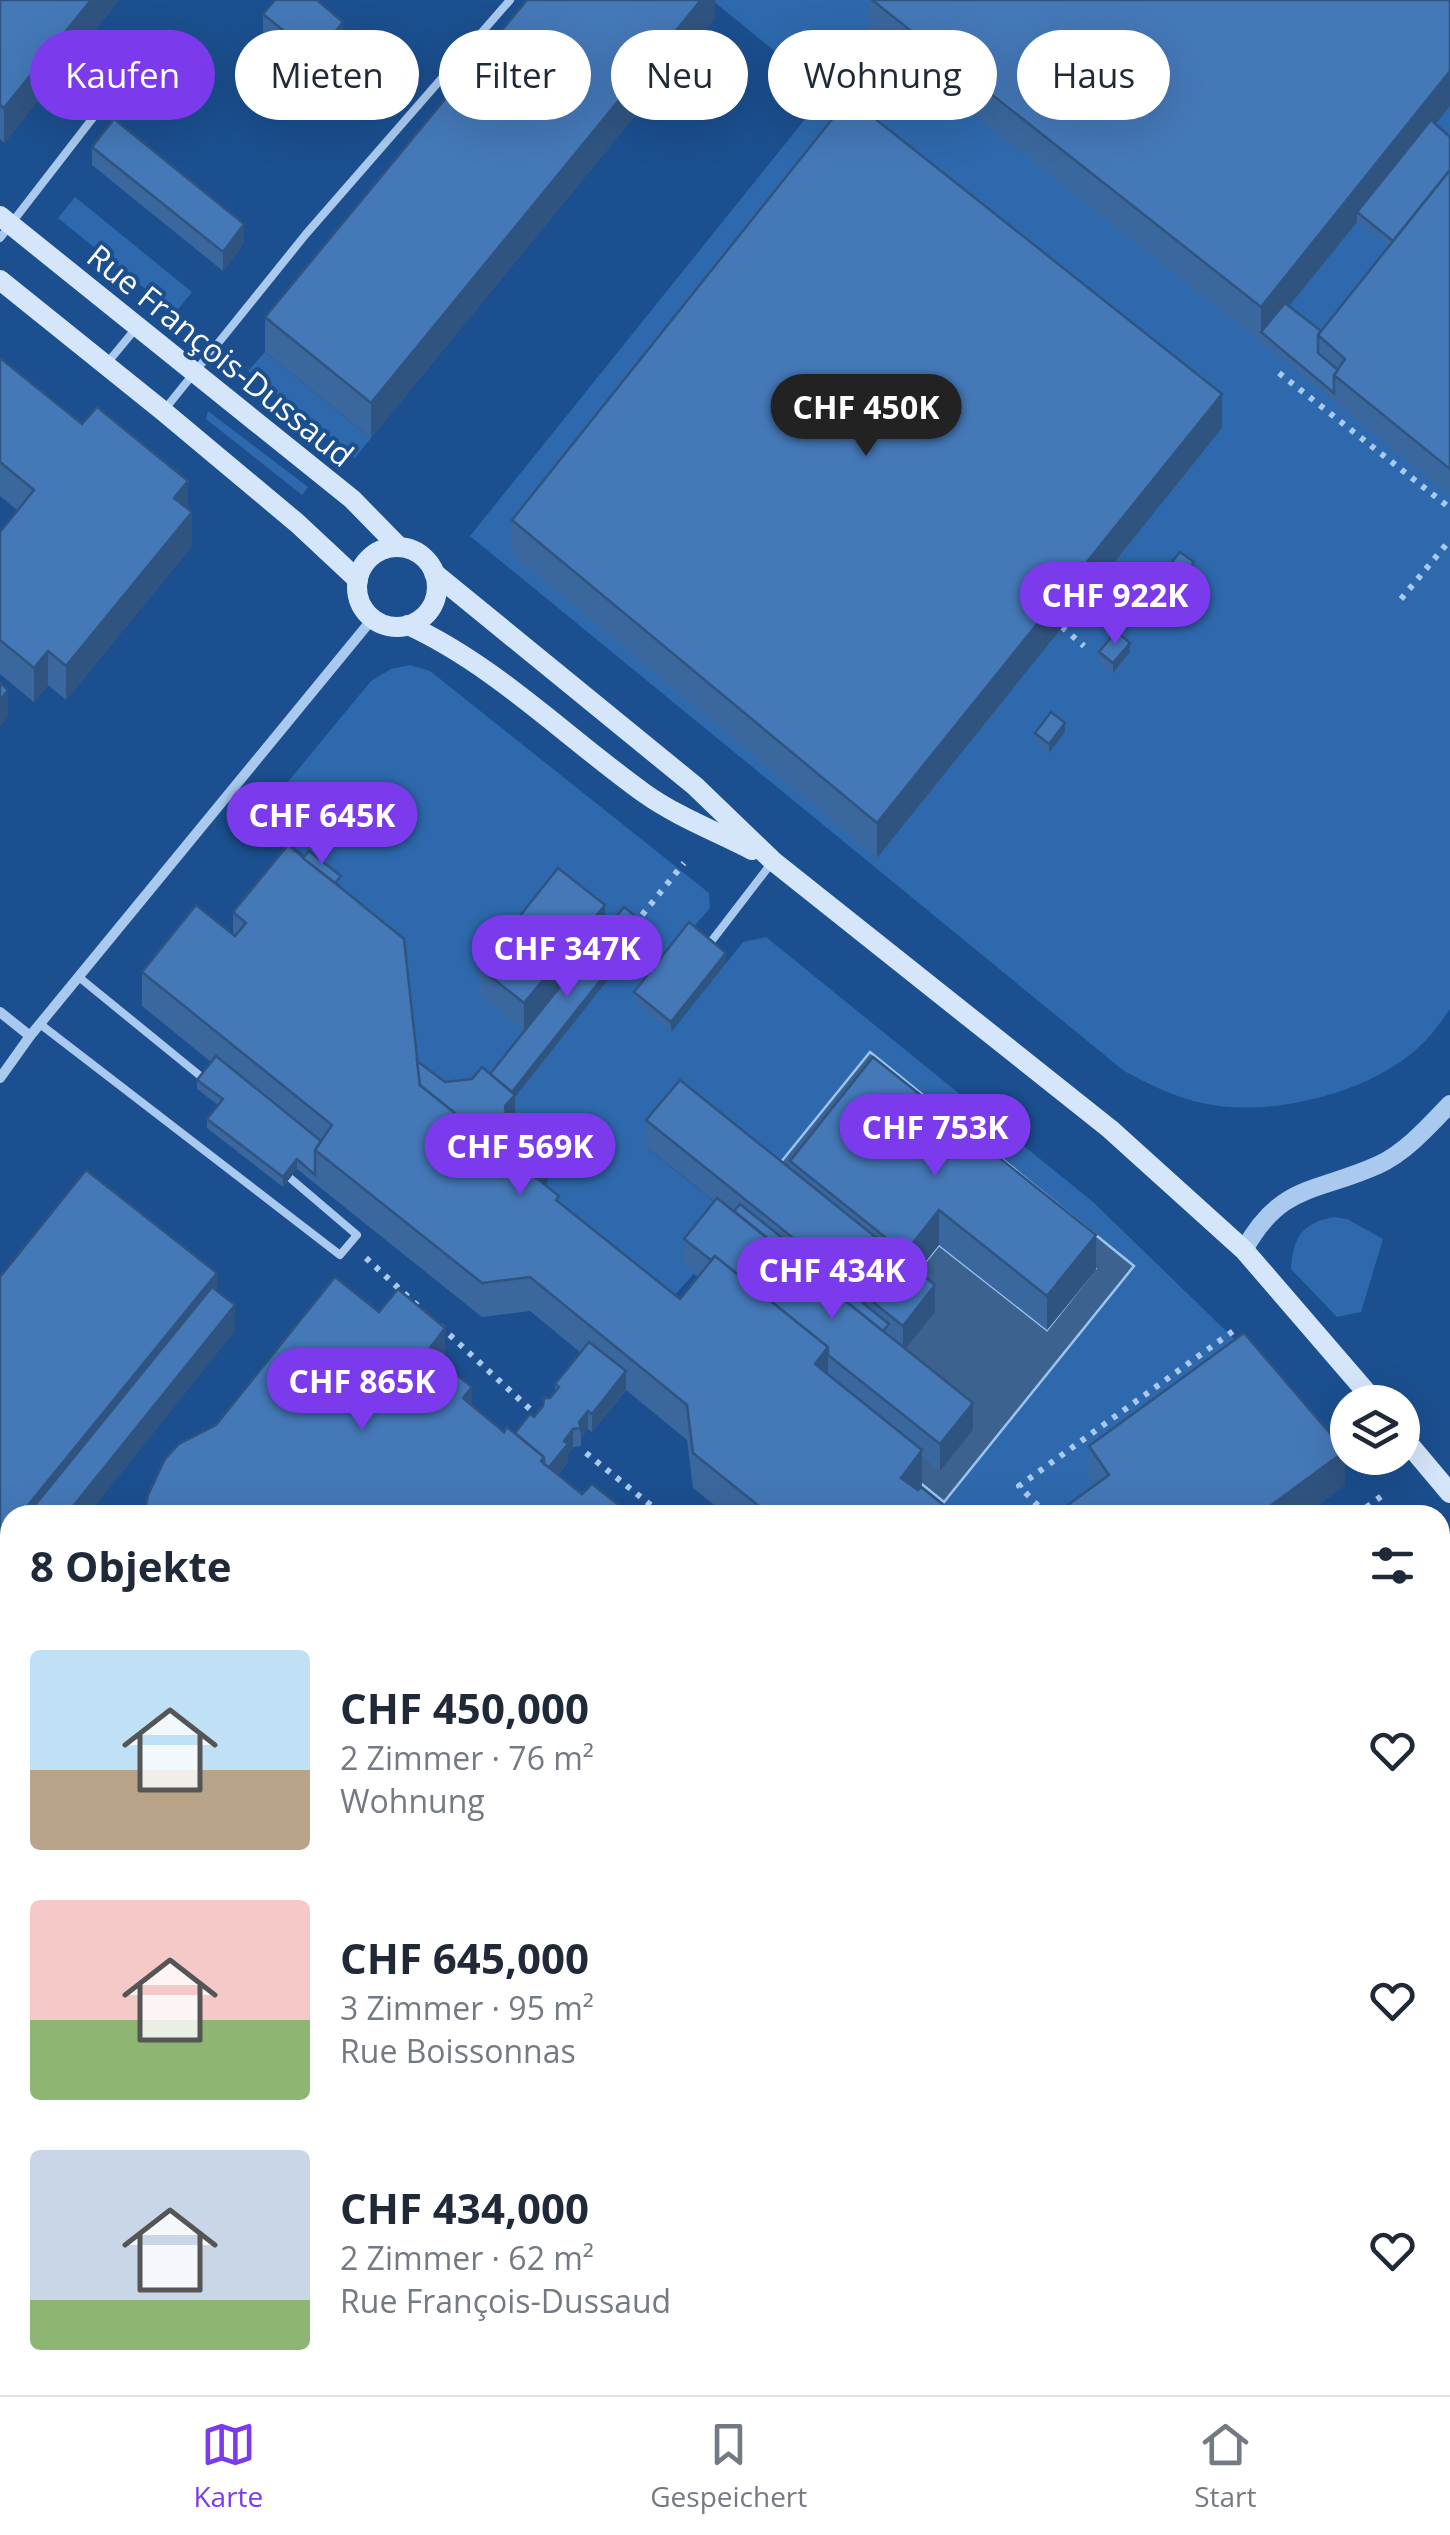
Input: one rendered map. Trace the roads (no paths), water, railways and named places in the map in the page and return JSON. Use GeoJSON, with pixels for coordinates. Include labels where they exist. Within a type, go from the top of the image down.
{"type":"FeatureCollection","features":[{"type":"Feature","properties":{"kind":"main road","name":"Rue François-Dussaud"},"geometry":{"type":"LineString","coordinates":[[4,226],[352,499],[399,547],[414,550],[424,558],[434,573],[695,786],[773,861],[1110,1128],[1244,1250],[1360,1385]]}},
{"type":"Feature","properties":{"kind":"main road"},"geometry":{"type":"LineString","coordinates":[[0,280],[163,411],[358,580]]}},
{"type":"Feature","properties":{"kind":"main road"},"geometry":{"type":"LineString","coordinates":[[373,618],[358,599],[358,580],[366,561],[376,553],[399,547]]}},
{"type":"Feature","properties":{"kind":"main road"},"geometry":{"type":"LineString","coordinates":[[408,625],[432,606],[436,594],[434,573]]}},
{"type":"Feature","properties":{"kind":"main road","name":"Rue François-Dussaud"},"geometry":{"type":"LineString","coordinates":[[373,618],[388,625],[408,625],[440,639],[648,796],[773,861]]}},
{"type":"Feature","properties":{"kind":"main road"},"geometry":{"type":"LineString","coordinates":[[1420,1457],[1450,1493]]}},
{"type":"Feature","properties":{"kind":"street"},"geometry":{"type":"LineString","coordinates":[[0,1078],[30,1036],[373,618]]}},
{"type":"Feature","properties":{"kind":"street"},"geometry":{"type":"LineString","coordinates":[[0,1012],[30,1036]]}},
{"type":"Feature","properties":{"kind":"street"},"geometry":{"type":"LineString","coordinates":[[1244,1250],[1272,1210],[1288,1198],[1380,1164],[1422,1134],[1450,1104]]}},
{"type":"Feature","properties":{"kind":"lane"},"geometry":{"type":"LineString","coordinates":[[163,411],[306,234],[510,0]]}},
{"type":"Feature","properties":{"kind":"lane"},"geometry":{"type":"LineString","coordinates":[[4,226],[90,120]]}},
{"type":"Feature","properties":{"kind":"lane"},"geometry":{"type":"LineString","coordinates":[[106,365],[137,327]]}},
{"type":"Feature","properties":{"kind":"lane"},"geometry":{"type":"LineString","coordinates":[[707,947],[773,861]]}},
{"type":"Feature","properties":{"kind":"lane"},"geometry":{"type":"LineString","coordinates":[[80,978],[204,1080]]}},
{"type":"Feature","properties":{"kind":"lane"},"geometry":{"type":"LineString","coordinates":[[40,1024],[340,1256],[357,1235],[290,1178]]}}]}
